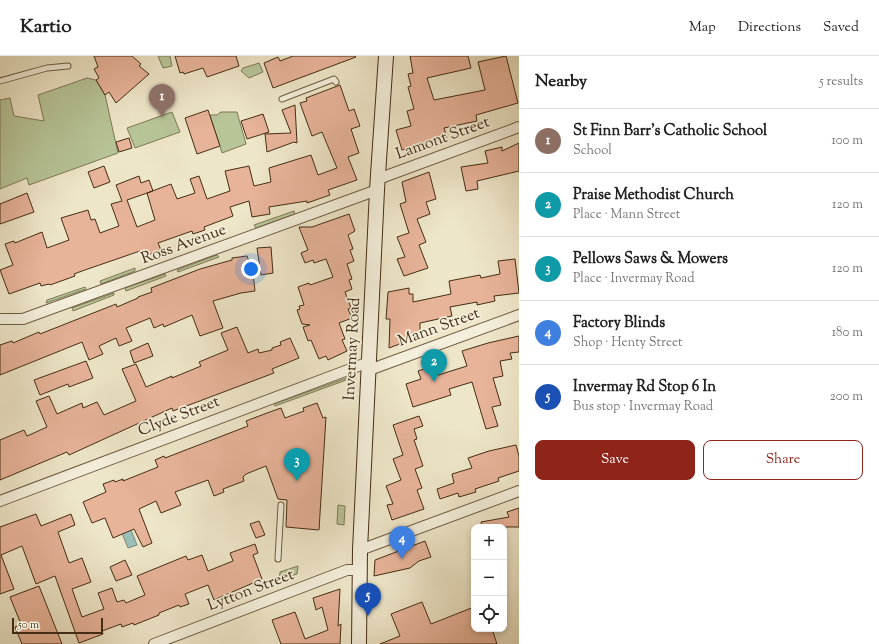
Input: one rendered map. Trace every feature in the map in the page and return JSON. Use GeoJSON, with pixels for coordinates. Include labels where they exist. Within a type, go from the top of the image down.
{"type":"FeatureCollection","features":[{"type":"Feature","properties":{"kind":"main road","name":"Invermay Road"},"geometry":{"type":"LineString","coordinates":[[359,644],[360,550],[378,185],[386,56]]}},
{"type":"Feature","properties":{"kind":"street","name":"Lamont Street"},"geometry":{"type":"LineString","coordinates":[[378,185],[519,127]]}},
{"type":"Feature","properties":{"kind":"street","name":"Ross Avenue"},"geometry":{"type":"LineString","coordinates":[[0,319],[23,319],[378,185]]}},
{"type":"Feature","properties":{"kind":"street","name":"Mann Street"},"geometry":{"type":"LineString","coordinates":[[369,366],[519,315]]}},
{"type":"Feature","properties":{"kind":"street","name":"Clyde Street"},"geometry":{"type":"LineString","coordinates":[[0,501],[369,366]]}},
{"type":"Feature","properties":{"kind":"street"},"geometry":{"type":"LineString","coordinates":[[360,550],[519,491]]}},
{"type":"Feature","properties":{"kind":"street","name":"Lytton Street"},"geometry":{"type":"LineString","coordinates":[[154,644],[347,570],[360,570]]}},
{"type":"Feature","properties":{"kind":"lane"},"geometry":{"type":"LineString","coordinates":[[0,81],[47,68],[68,66]]}},
{"type":"Feature","properties":{"kind":"lane"},"geometry":{"type":"LineString","coordinates":[[282,100],[334,78],[336,82]]}},
{"type":"Feature","properties":{"kind":"lane"},"geometry":{"type":"LineString","coordinates":[[278,559],[281,505]]}},
{"type":"Feature","properties":{"kind":"green space"},"geometry":{"type":"Polygon","coordinates":[[[158,56],[170,56],[172,66],[163,68],[158,56]]]}},
{"type":"Feature","properties":{"kind":"green space"},"geometry":{"type":"Polygon","coordinates":[[[259,63],[263,72],[249,78],[241,71],[243,68],[259,63]]]}},
{"type":"Feature","properties":{"kind":"green space"},"geometry":{"type":"Polygon","coordinates":[[[87,78],[96,80],[105,95],[118,153],[29,185],[27,178],[0,189],[0,100],[10,98],[14,116],[44,121],[38,95],[87,78]]]}},
{"type":"Feature","properties":{"kind":"green space"},"geometry":{"type":"Polygon","coordinates":[[[172,112],[180,132],[135,148],[127,128],[172,112]]]}},
{"type":"Feature","properties":{"kind":"green space"},"geometry":{"type":"Polygon","coordinates":[[[221,112],[237,112],[246,144],[222,153],[210,115],[217,115],[221,112]]]}},
{"type":"Feature","properties":{"kind":"green space"},"geometry":{"type":"Polygon","coordinates":[[[294,211],[295,214],[256,228],[254,225],[294,211]]]}},
{"type":"Feature","properties":{"kind":"green space"},"geometry":{"type":"Polygon","coordinates":[[[217,255],[219,257],[178,272],[177,270],[217,255]]]}},
{"type":"Feature","properties":{"kind":"green space"},"geometry":{"type":"Polygon","coordinates":[[[135,268],[135,271],[101,284],[100,281],[135,268]]]}},
{"type":"Feature","properties":{"kind":"green space"},"geometry":{"type":"Polygon","coordinates":[[[165,274],[166,276],[126,291],[125,288],[165,274]]]}},
{"type":"Feature","properties":{"kind":"green space"},"geometry":{"type":"Polygon","coordinates":[[[85,287],[86,289],[46,303],[47,300],[85,287]]]}},
{"type":"Feature","properties":{"kind":"green space"},"geometry":{"type":"Polygon","coordinates":[[[114,293],[114,295],[73,311],[72,308],[114,293]]]}},
{"type":"Feature","properties":{"kind":"green space"},"geometry":{"type":"Polygon","coordinates":[[[352,376],[349,379],[275,406],[274,404],[352,376]]]}},
{"type":"Feature","properties":{"kind":"green space"},"geometry":{"type":"Polygon","coordinates":[[[338,505],[345,506],[344,525],[337,524],[338,505]]]}},
{"type":"Feature","properties":{"kind":"green space"},"geometry":{"type":"Polygon","coordinates":[[[298,566],[297,574],[279,581],[280,572],[298,566]]]}},
{"type":"Feature","properties":{"kind":"water"},"geometry":{"type":"Polygon","coordinates":[[[131,530],[137,545],[128,548],[122,533],[131,530]]]}},
{"type":"Feature","properties":{"kind":"building"},"geometry":{"type":"Polygon","coordinates":[[[94,56],[132,56],[141,64],[139,66],[149,74],[116,103],[109,92],[105,95],[96,80],[99,78],[94,69],[98,67],[94,56]]]}},
{"type":"Feature","properties":{"kind":"building"},"geometry":{"type":"Polygon","coordinates":[[[175,56],[236,56],[239,66],[207,77],[203,68],[184,74],[183,72],[180,73],[175,56]]]}},
{"type":"Feature","properties":{"kind":"building"},"geometry":{"type":"Polygon","coordinates":[[[293,56],[356,57],[273,88],[264,63],[278,57],[280,61],[293,56]]]}},
{"type":"Feature","properties":{"kind":"building"},"geometry":{"type":"Polygon","coordinates":[[[410,56],[468,56],[471,68],[427,78],[434,100],[485,90],[478,62],[506,56],[518,103],[476,115],[477,121],[444,128],[447,137],[402,150],[396,130],[411,126],[407,111],[414,109],[408,87],[411,86],[408,74],[413,73],[410,56]]]}},
{"type":"Feature","properties":{"kind":"building"},"geometry":{"type":"Polygon","coordinates":[[[340,85],[349,111],[354,109],[360,126],[351,129],[359,153],[348,157],[357,180],[328,190],[330,195],[307,203],[307,201],[269,207],[270,214],[252,217],[249,201],[230,207],[233,216],[204,227],[205,230],[193,234],[192,231],[158,243],[161,250],[142,257],[140,251],[74,274],[75,276],[50,285],[41,286],[40,283],[9,294],[0,270],[13,265],[5,244],[14,241],[15,243],[42,232],[47,248],[69,240],[61,218],[88,210],[91,220],[95,219],[100,233],[119,226],[111,204],[122,201],[116,185],[139,176],[141,183],[149,180],[153,191],[171,184],[177,199],[195,193],[190,179],[199,176],[207,199],[230,191],[225,171],[249,166],[254,186],[271,182],[269,168],[311,155],[318,175],[337,168],[322,132],[312,136],[300,103],[307,101],[306,98],[340,85]],[[147,193],[127,200],[137,227],[155,220],[147,193]]]}},
{"type":"Feature","properties":{"kind":"building"},"geometry":{"type":"Polygon","coordinates":[[[295,105],[297,143],[294,142],[267,152],[265,134],[291,133],[282,110],[295,105]]]}},
{"type":"Feature","properties":{"kind":"building"},"geometry":{"type":"Polygon","coordinates":[[[208,110],[220,146],[197,154],[185,118],[208,110]]]}},
{"type":"Feature","properties":{"kind":"building"},"geometry":{"type":"Polygon","coordinates":[[[263,114],[269,132],[247,139],[241,121],[263,114]]]}},
{"type":"Feature","properties":{"kind":"building"},"geometry":{"type":"Polygon","coordinates":[[[129,138],[132,148],[119,152],[116,142],[129,138]]]}},
{"type":"Feature","properties":{"kind":"building"},"geometry":{"type":"Polygon","coordinates":[[[519,143],[519,171],[477,181],[478,189],[466,191],[461,167],[488,163],[485,151],[502,147],[502,151],[519,143]]]}},
{"type":"Feature","properties":{"kind":"building"},"geometry":{"type":"Polygon","coordinates":[[[104,166],[110,182],[94,188],[88,172],[104,166]]]}},
{"type":"Feature","properties":{"kind":"building"},"geometry":{"type":"Polygon","coordinates":[[[429,172],[436,199],[426,202],[430,214],[417,219],[426,242],[419,245],[428,268],[404,276],[397,259],[405,257],[397,237],[409,233],[400,204],[406,202],[402,182],[429,172]]]}},
{"type":"Feature","properties":{"kind":"building"},"geometry":{"type":"Polygon","coordinates":[[[27,193],[34,212],[0,224],[0,204],[27,193]]]}},
{"type":"Feature","properties":{"kind":"building"},"geometry":{"type":"Polygon","coordinates":[[[349,214],[355,231],[348,235],[353,249],[350,250],[354,261],[347,264],[352,279],[349,280],[352,289],[345,292],[351,308],[348,309],[352,318],[339,323],[345,339],[342,340],[347,351],[328,360],[326,356],[319,359],[311,340],[308,341],[303,327],[310,325],[302,324],[297,310],[300,309],[299,306],[304,305],[298,287],[309,283],[310,285],[333,277],[326,259],[314,263],[313,260],[305,263],[301,253],[308,250],[299,227],[312,227],[349,214]]]}},
{"type":"Feature","properties":{"kind":"building"},"geometry":{"type":"Polygon","coordinates":[[[271,247],[273,273],[261,275],[257,248],[271,247]]]}},
{"type":"Feature","properties":{"kind":"building"},"geometry":{"type":"Polygon","coordinates":[[[247,256],[253,273],[255,291],[241,293],[213,301],[223,328],[200,336],[192,315],[164,327],[163,324],[154,328],[150,318],[126,328],[132,341],[119,346],[116,338],[99,346],[103,354],[89,360],[82,342],[0,375],[0,345],[12,341],[13,343],[39,332],[40,334],[116,304],[117,307],[152,292],[151,288],[200,269],[232,260],[232,258],[247,256]]]}},
{"type":"Feature","properties":{"kind":"building"},"geometry":{"type":"Polygon","coordinates":[[[515,259],[519,293],[494,296],[495,301],[477,305],[477,302],[450,307],[452,316],[420,323],[420,335],[410,336],[410,340],[389,348],[390,319],[386,319],[388,292],[409,288],[409,294],[413,294],[413,302],[451,294],[449,281],[480,275],[481,278],[500,274],[498,261],[515,259]]]}},
{"type":"Feature","properties":{"kind":"building"},"geometry":{"type":"Polygon","coordinates":[[[237,327],[248,353],[258,349],[259,353],[272,350],[272,348],[281,345],[280,342],[290,338],[299,358],[272,369],[274,373],[173,411],[172,408],[69,455],[67,452],[0,480],[0,440],[24,430],[27,436],[47,427],[36,401],[49,396],[57,414],[82,403],[83,408],[97,402],[104,415],[136,401],[122,369],[136,364],[146,387],[172,376],[172,378],[201,366],[199,362],[228,350],[221,333],[237,327]]]}},
{"type":"Feature","properties":{"kind":"building"},"geometry":{"type":"Polygon","coordinates":[[[519,336],[519,352],[510,353],[512,359],[500,361],[503,376],[493,378],[501,405],[492,407],[498,426],[486,429],[472,382],[449,389],[451,395],[413,407],[406,384],[421,379],[418,371],[433,366],[435,376],[467,366],[462,351],[519,336]]]}},
{"type":"Feature","properties":{"kind":"building"},"geometry":{"type":"Polygon","coordinates":[[[148,343],[153,356],[134,363],[130,351],[148,343]]]}},
{"type":"Feature","properties":{"kind":"building"},"geometry":{"type":"Polygon","coordinates":[[[86,361],[93,378],[69,387],[68,384],[40,395],[34,380],[86,361]]]}},
{"type":"Feature","properties":{"kind":"building"},"geometry":{"type":"Polygon","coordinates":[[[317,403],[323,418],[326,417],[319,530],[286,527],[287,500],[278,499],[266,466],[246,474],[243,477],[244,481],[223,489],[224,492],[214,496],[208,480],[175,492],[181,505],[161,513],[156,501],[139,509],[152,543],[143,547],[134,529],[113,538],[105,518],[92,523],[83,502],[106,492],[103,484],[114,480],[115,482],[123,479],[123,481],[158,467],[155,460],[164,456],[165,458],[248,426],[246,421],[267,413],[281,408],[285,418],[304,411],[303,408],[317,403]]]}},
{"type":"Feature","properties":{"kind":"building"},"geometry":{"type":"Polygon","coordinates":[[[419,416],[423,426],[414,429],[417,439],[414,440],[423,466],[415,469],[422,488],[417,490],[424,509],[392,520],[387,505],[393,504],[386,486],[401,480],[393,459],[403,455],[393,425],[419,416]]]}},
{"type":"Feature","properties":{"kind":"building"},"geometry":{"type":"Polygon","coordinates":[[[516,445],[519,456],[519,471],[498,478],[499,481],[475,489],[476,492],[459,497],[458,493],[440,499],[437,489],[454,483],[452,474],[472,468],[468,458],[489,451],[516,445]]]}},
{"type":"Feature","properties":{"kind":"building"},"geometry":{"type":"Polygon","coordinates":[[[519,508],[519,527],[507,527],[507,524],[481,524],[481,522],[509,517],[507,512],[519,508]]]}},
{"type":"Feature","properties":{"kind":"building"},"geometry":{"type":"Polygon","coordinates":[[[36,514],[41,526],[71,514],[75,525],[58,532],[69,563],[82,558],[91,582],[72,589],[82,617],[104,609],[98,593],[112,588],[117,602],[124,600],[126,603],[145,595],[137,576],[186,556],[188,560],[202,555],[208,571],[233,561],[230,553],[255,544],[258,553],[253,555],[262,579],[214,600],[208,585],[185,594],[189,604],[180,607],[179,605],[134,625],[133,623],[122,627],[121,624],[102,631],[103,634],[79,643],[55,576],[36,584],[22,546],[1,555],[14,589],[0,594],[0,527],[36,514]]]}},
{"type":"Feature","properties":{"kind":"building"},"geometry":{"type":"Polygon","coordinates":[[[259,521],[265,535],[256,538],[250,524],[259,521]]]}},
{"type":"Feature","properties":{"kind":"building"},"geometry":{"type":"Polygon","coordinates":[[[425,541],[431,557],[419,561],[410,568],[374,576],[375,560],[425,541]]]}},
{"type":"Feature","properties":{"kind":"building"},"geometry":{"type":"Polygon","coordinates":[[[125,560],[132,575],[116,581],[110,567],[125,560]]]}},
{"type":"Feature","properties":{"kind":"building"},"geometry":{"type":"Polygon","coordinates":[[[39,586],[62,644],[22,644],[15,627],[21,624],[10,597],[39,586]]]}},
{"type":"Feature","properties":{"kind":"building"},"geometry":{"type":"Polygon","coordinates":[[[340,589],[338,626],[341,624],[340,644],[281,644],[272,620],[295,612],[305,639],[328,630],[322,607],[316,610],[313,598],[340,589]]]}},
{"type":"Feature","properties":{"kind":"building"},"geometry":{"type":"Polygon","coordinates":[[[422,602],[431,624],[471,608],[471,632],[493,632],[497,644],[380,644],[400,636],[391,614],[422,602]]]}},
{"type":"Feature","properties":{"kind":"place","name":"St Finn Barr's Catholic School"},"geometry":{"type":"Point","coordinates":[162,117]}},
{"type":"Feature","properties":{"kind":"place","name":"Praise Methodist Church"},"geometry":{"type":"Point","coordinates":[434,382]}},
{"type":"Feature","properties":{"kind":"place","name":"Pellows Saws & Mowers"},"geometry":{"type":"Point","coordinates":[297,481]}},
{"type":"Feature","properties":{"kind":"place","name":"Factory Blinds"},"geometry":{"type":"Point","coordinates":[402,559]}},
{"type":"Feature","properties":{"kind":"place","name":"Invermay Rd Stop 6 In"},"geometry":{"type":"Point","coordinates":[368,616]}}]}
